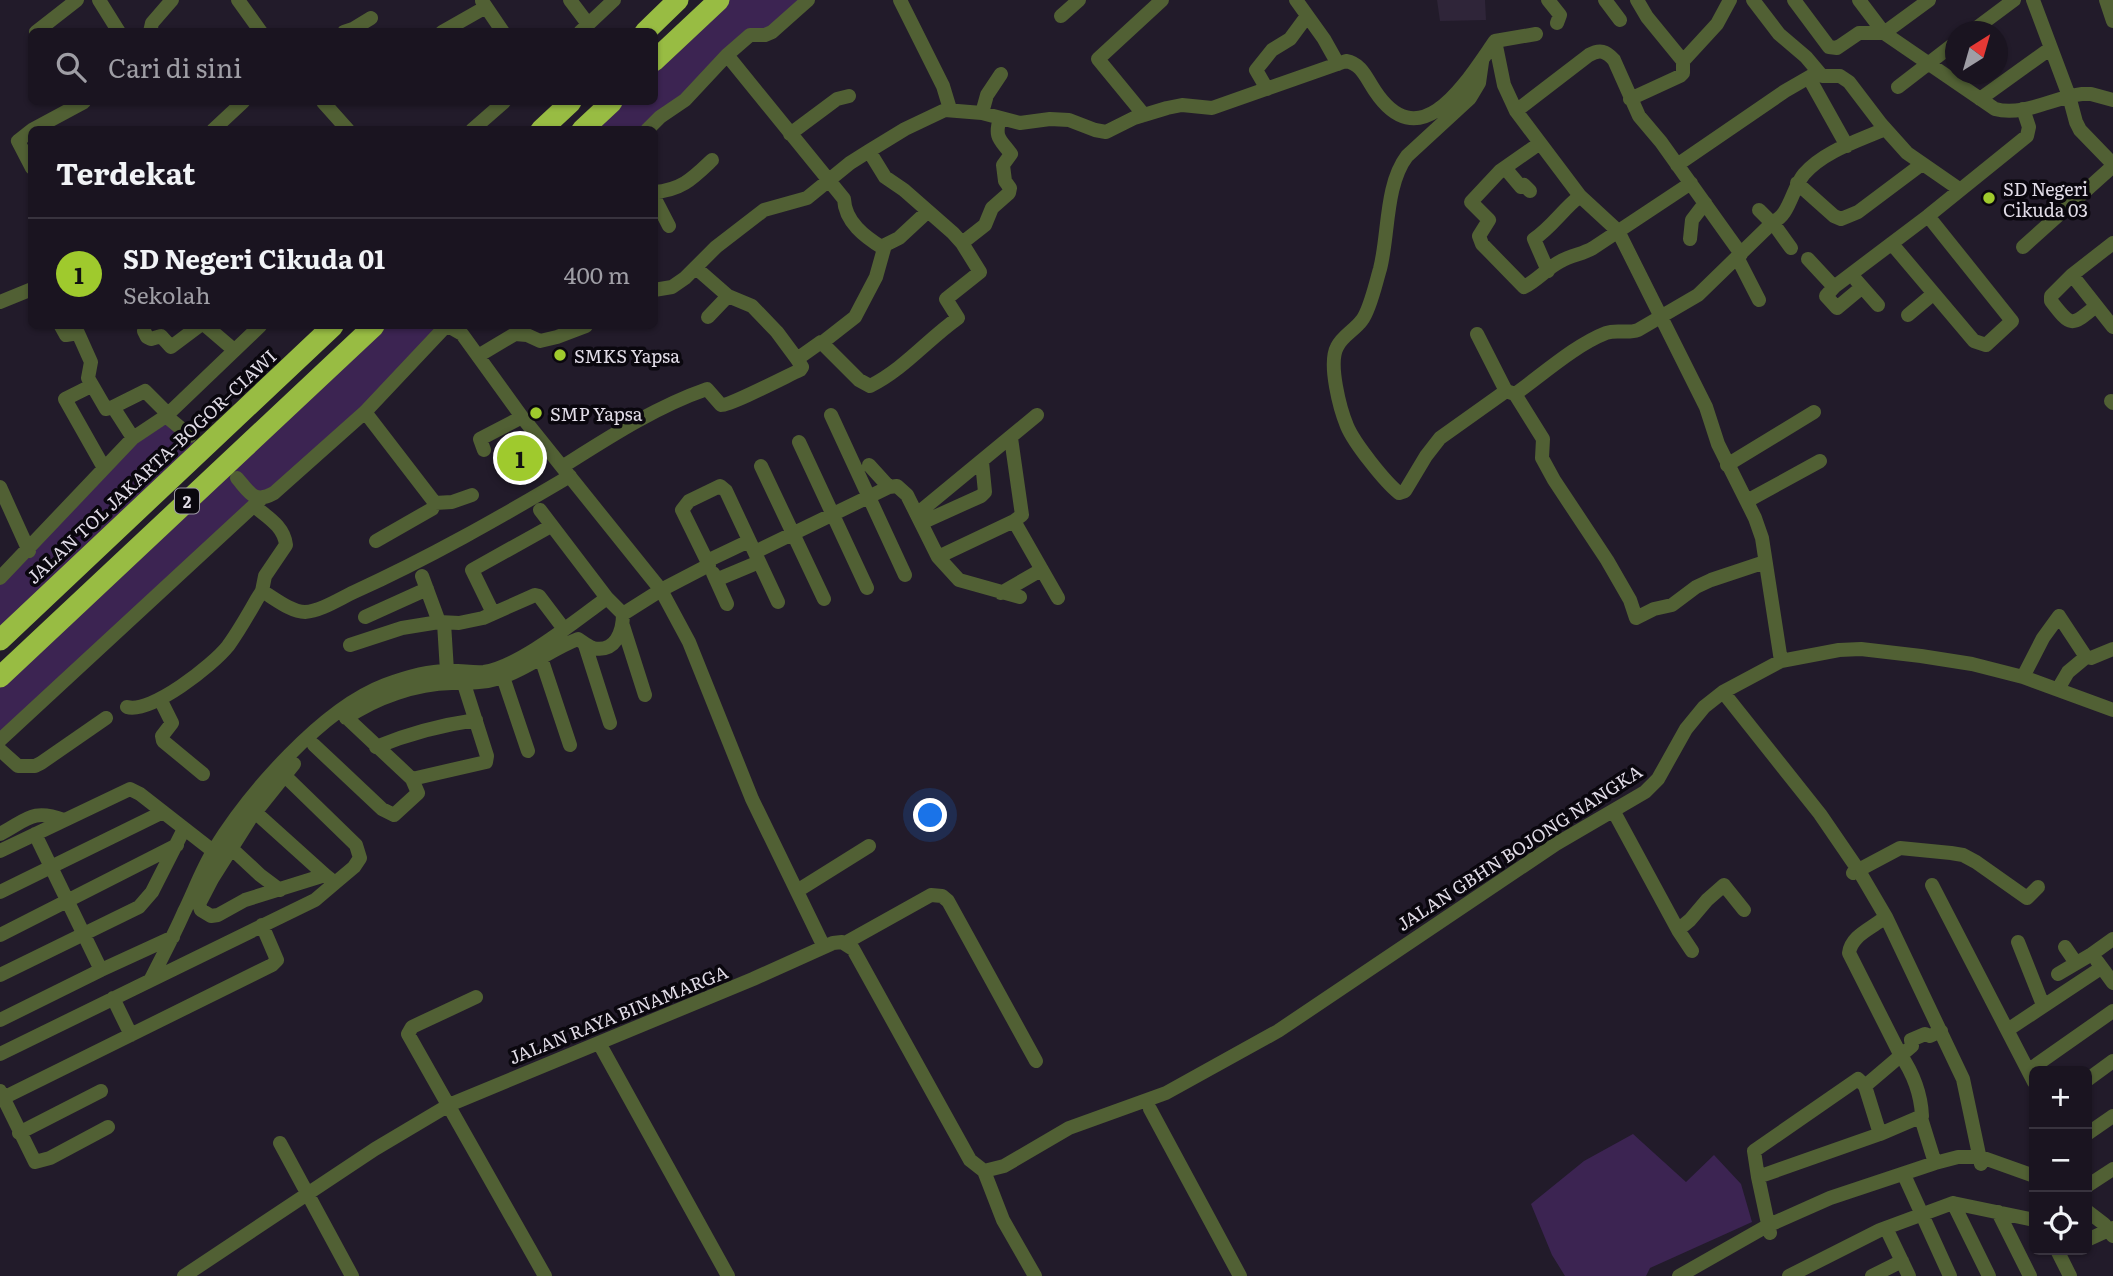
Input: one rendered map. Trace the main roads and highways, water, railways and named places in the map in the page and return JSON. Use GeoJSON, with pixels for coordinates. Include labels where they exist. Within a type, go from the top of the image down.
{"type":"FeatureCollection","features":[{"type":"Feature","properties":{"kind":"highway"},"geometry":{"type":"LineString","coordinates":[[649,28],[678,0]]}},
{"type":"Feature","properties":{"kind":"highway"},"geometry":{"type":"LineString","coordinates":[[658,57],[719,0]]}},
{"type":"Feature","properties":{"kind":"highway"},"geometry":{"type":"LineString","coordinates":[[545,126],[567,105]]}},
{"type":"Feature","properties":{"kind":"highway"},"geometry":{"type":"LineString","coordinates":[[586,126],[609,105]]}},
{"type":"Feature","properties":{"kind":"highway","name":"JALAN TOL JAKARTA–BOGOR–CIAWI"},"geometry":{"type":"LineString","coordinates":[[0,640],[330,329]]}},
{"type":"Feature","properties":{"kind":"highway","name":"2"},"geometry":{"type":"LineString","coordinates":[[0,677],[371,329]]}},
{"type":"Feature","properties":{"kind":"place","name":"SD Negeri Cikuda 03"},"geometry":{"type":"Point","coordinates":[1989,198]}},
{"type":"Feature","properties":{"kind":"place","name":"SMKS Yapsa"},"geometry":{"type":"Point","coordinates":[560,355]}},
{"type":"Feature","properties":{"kind":"place","name":"SMP Yapsa"},"geometry":{"type":"Point","coordinates":[536,413]}},
{"type":"Feature","properties":{"kind":"place","name":"SD Negeri Cikuda 01"},"geometry":{"type":"Point","coordinates":[520,458]}}]}
